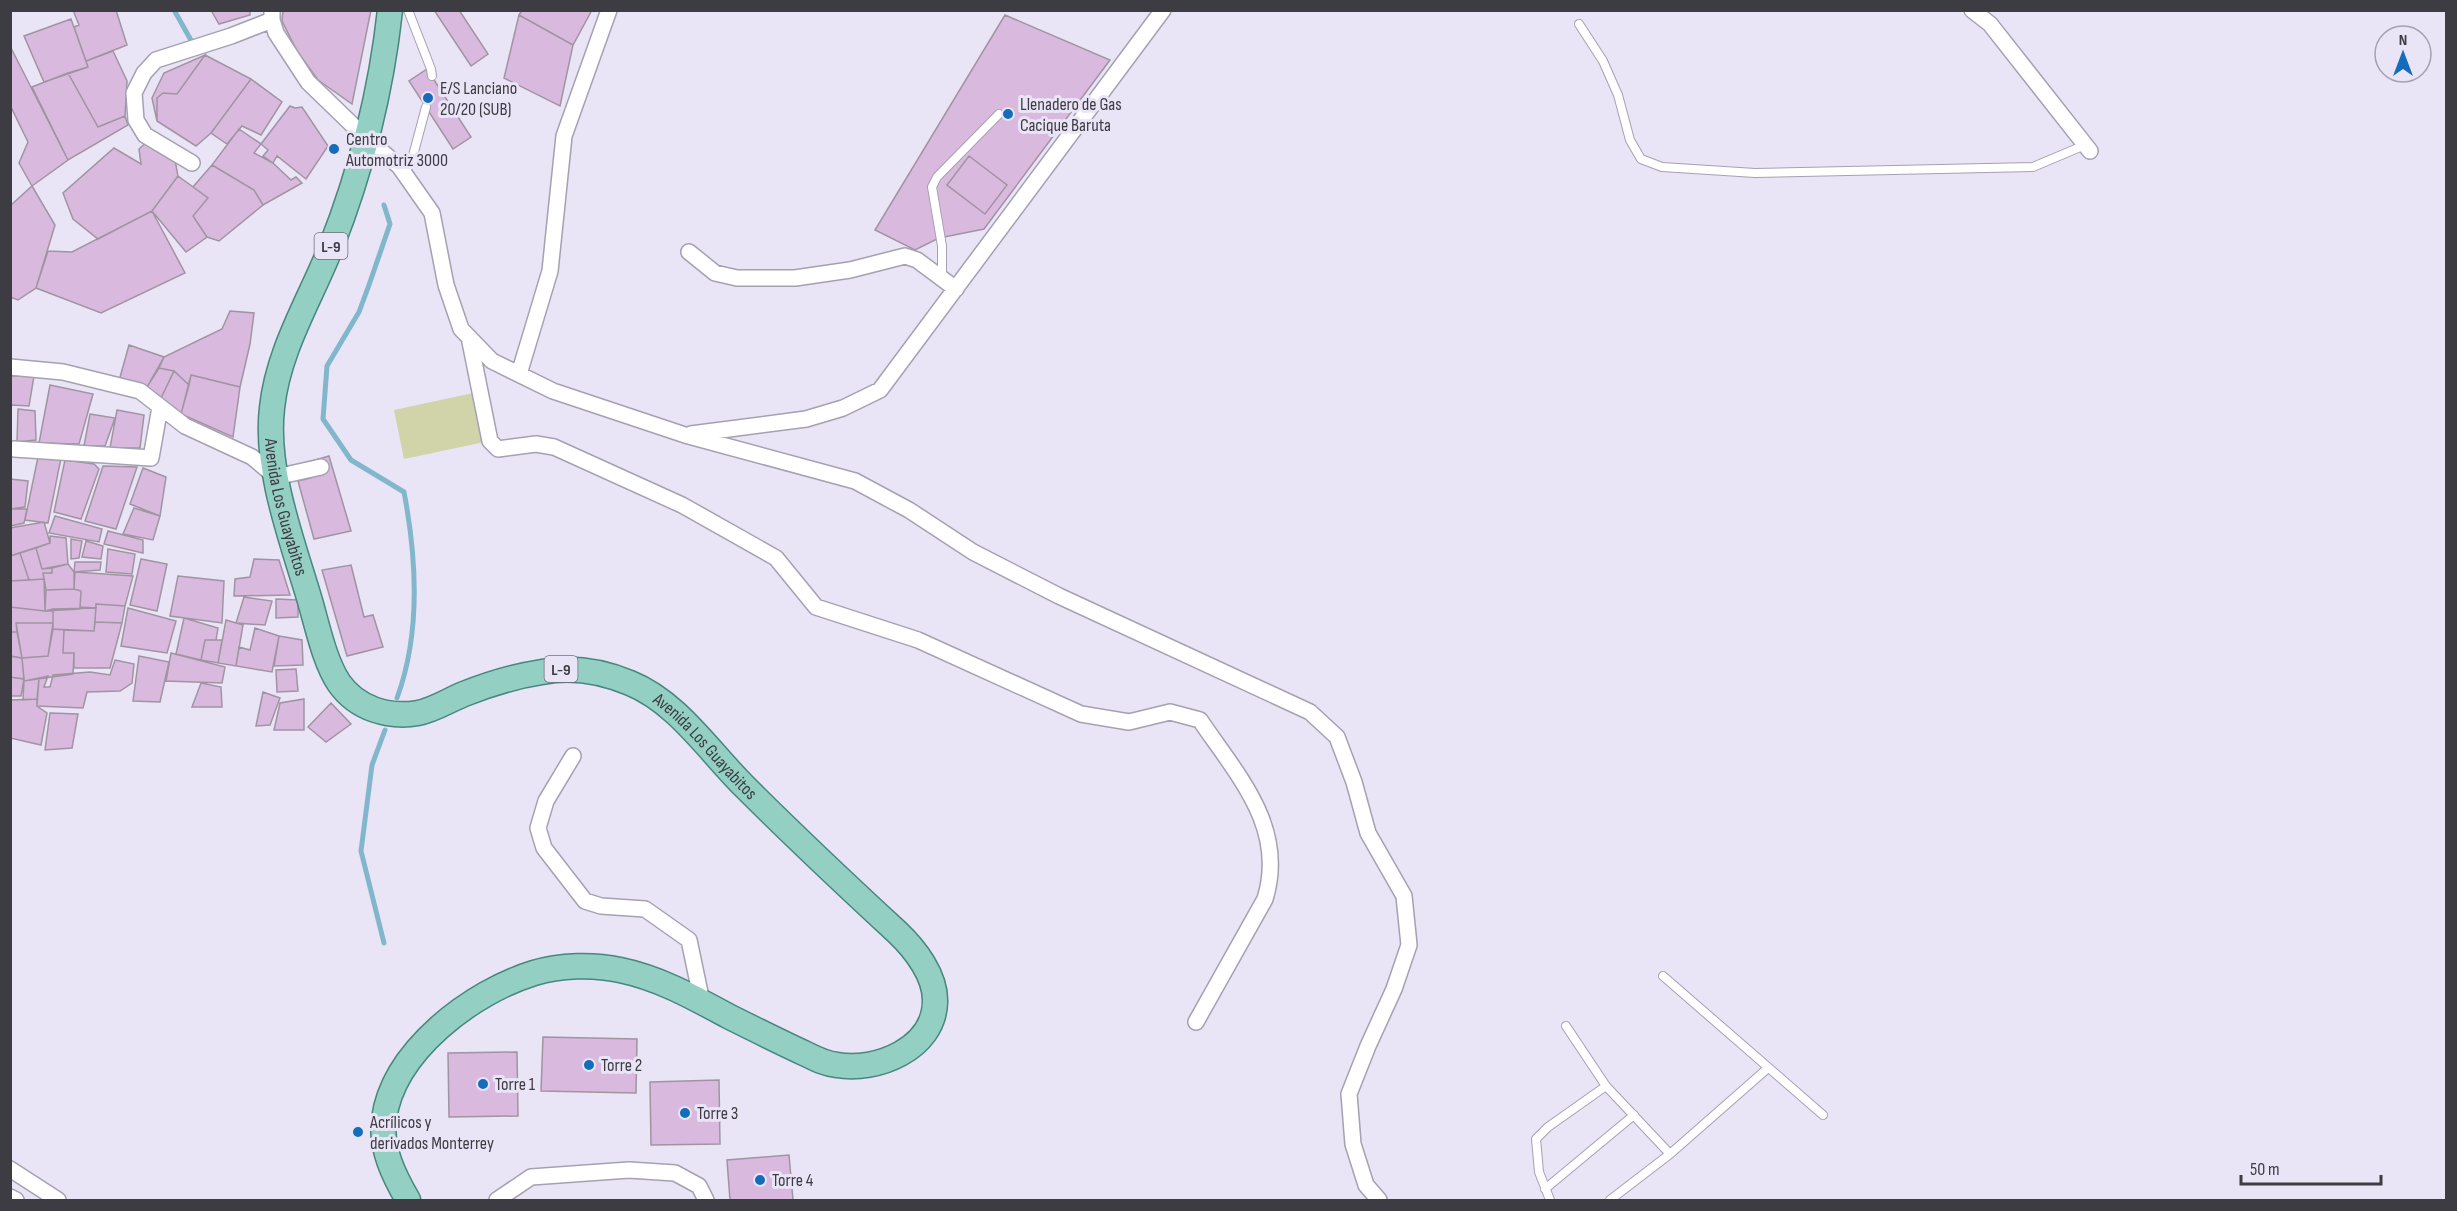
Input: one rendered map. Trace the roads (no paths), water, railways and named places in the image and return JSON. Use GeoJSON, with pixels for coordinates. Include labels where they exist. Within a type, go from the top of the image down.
{"type":"FeatureCollection","features":[{"type":"Feature","properties":{"kind":"main road","name":"Avenida Los Guayabitos"},"geometry":{"type":"LineString","coordinates":[[390,10],[384,59],[368,140],[330,250],[298,319],[278,377],[270,428],[276,477],[299,564],[330,666],[341,686],[376,712],[421,713],[466,693],[505,680],[544,671],[572,668],[602,673],[631,683],[662,699],[789,831],[910,944],[928,975],[935,999],[927,1028],[914,1043],[895,1057],[869,1065],[853,1066],[830,1064],[806,1054],[661,981],[619,969],[596,967],[574,967],[536,973],[484,995],[433,1033],[406,1065],[390,1093],[384,1121],[385,1150],[408,1200]]}},
{"type":"Feature","properties":{"kind":"street"},"geometry":{"type":"LineString","coordinates":[[519,374],[550,271],[564,136],[609,10]]}},
{"type":"Feature","properties":{"kind":"street"},"geometry":{"type":"LineString","coordinates":[[685,435],[806,419],[843,408],[880,390],[1163,10]]}},
{"type":"Feature","properties":{"kind":"street"},"geometry":{"type":"LineString","coordinates":[[1972,10],[1990,24],[2087,148]]}},
{"type":"Feature","properties":{"kind":"street"},"geometry":{"type":"LineString","coordinates":[[192,164],[145,135],[136,120],[134,93],[144,74],[156,60],[231,36],[272,15],[276,33],[308,82],[368,140],[399,166],[432,213],[446,285],[461,328],[492,361],[553,391],[685,435],[855,481],[909,510],[973,552],[1059,596],[1310,712],[1337,737],[1354,782],[1368,833],[1404,896],[1408,945],[1394,989],[1349,1094],[1353,1144],[1366,1185],[1378,1200]]}},
{"type":"Feature","properties":{"kind":"street"},"geometry":{"type":"LineString","coordinates":[[689,252],[715,273],[737,278],[795,278],[850,270],[905,256],[917,260],[957,289]]}},
{"type":"Feature","properties":{"kind":"street"},"geometry":{"type":"LineString","coordinates":[[469,337],[490,441],[498,449],[536,444],[554,447],[682,505],[776,558],[816,607],[918,640],[1081,714],[1129,722],[1170,712],[1200,720],[1252,795],[1269,844],[1271,880],[1265,899],[1196,1022]]}},
{"type":"Feature","properties":{"kind":"street"},"geometry":{"type":"LineString","coordinates":[[10,367],[63,372],[140,391],[185,426],[252,457],[276,477],[321,467]]}},
{"type":"Feature","properties":{"kind":"street"},"geometry":{"type":"LineString","coordinates":[[14,449],[151,458],[160,407]]}},
{"type":"Feature","properties":{"kind":"street"},"geometry":{"type":"LineString","coordinates":[[573,756],[546,801],[538,828],[544,848],[585,901],[601,906],[645,909],[689,940],[702,1002]]}},
{"type":"Feature","properties":{"kind":"street"},"geometry":{"type":"LineString","coordinates":[[10,1169],[58,1200]]}},
{"type":"Feature","properties":{"kind":"street"},"geometry":{"type":"LineString","coordinates":[[497,1200],[531,1177],[629,1170],[675,1173],[699,1186],[706,1200]]}},
{"type":"Feature","properties":{"kind":"street"},"geometry":{"type":"LineString","coordinates":[[10,1197],[16,1200]]}},
{"type":"Feature","properties":{"kind":"lane"},"geometry":{"type":"LineString","coordinates":[[408,10],[432,76]]}},
{"type":"Feature","properties":{"kind":"lane"},"geometry":{"type":"LineString","coordinates":[[1579,24],[1604,61],[1618,95],[1630,140],[1641,159],[1662,167],[1755,173],[2033,167],[2087,148]]}},
{"type":"Feature","properties":{"kind":"lane"},"geometry":{"type":"LineString","coordinates":[[404,173],[411,162],[426,108]]}},
{"type":"Feature","properties":{"kind":"lane"},"geometry":{"type":"LineString","coordinates":[[942,277],[942,246],[932,187],[937,177],[999,114]]}},
{"type":"Feature","properties":{"kind":"lane"},"geometry":{"type":"LineString","coordinates":[[1663,976],[1823,1115]]}},
{"type":"Feature","properties":{"kind":"lane"},"geometry":{"type":"LineString","coordinates":[[1566,1026],[1606,1086],[1670,1154]]}},
{"type":"Feature","properties":{"kind":"lane"},"geometry":{"type":"LineString","coordinates":[[1610,1200],[1670,1154],[1768,1068]]}},
{"type":"Feature","properties":{"kind":"lane"},"geometry":{"type":"LineString","coordinates":[[1550,1200],[1539,1172],[1536,1140],[1548,1127],[1606,1086]]}},
{"type":"Feature","properties":{"kind":"lane"},"geometry":{"type":"LineString","coordinates":[[1545,1189],[1634,1115]]}},
{"type":"Feature","properties":{"kind":"waterway"},"geometry":{"type":"LineString","coordinates":[[174,10],[192,42]]}},
{"type":"Feature","properties":{"kind":"waterway"},"geometry":{"type":"LineString","coordinates":[[384,205],[390,224],[359,312],[327,366],[323,419],[351,460],[404,492],[412,544],[414,596],[410,648],[397,698]]}},
{"type":"Feature","properties":{"kind":"waterway"},"geometry":{"type":"LineString","coordinates":[[384,943],[361,851],[372,765],[385,730]]}},
{"type":"Feature","properties":{"kind":"place","name":"E/S Lanciano 20/20 (SUB)"},"geometry":{"type":"Point","coordinates":[428,98]}},
{"type":"Feature","properties":{"kind":"place","name":"Llenadero de Gas Cacique Baruta"},"geometry":{"type":"Point","coordinates":[1008,114]}},
{"type":"Feature","properties":{"kind":"place","name":"Centro Automotriz 3000"},"geometry":{"type":"Point","coordinates":[334,149]}},
{"type":"Feature","properties":{"kind":"place","name":"Torre 2"},"geometry":{"type":"Point","coordinates":[589,1065]}},
{"type":"Feature","properties":{"kind":"place","name":"Torre 1"},"geometry":{"type":"Point","coordinates":[483,1084]}},
{"type":"Feature","properties":{"kind":"place","name":"Torre 3"},"geometry":{"type":"Point","coordinates":[685,1113]}},
{"type":"Feature","properties":{"kind":"place","name":"Acrílicos y derivados Monterrey"},"geometry":{"type":"Point","coordinates":[358,1132]}},
{"type":"Feature","properties":{"kind":"place","name":"Torre 4"},"geometry":{"type":"Point","coordinates":[760,1180]}}]}
